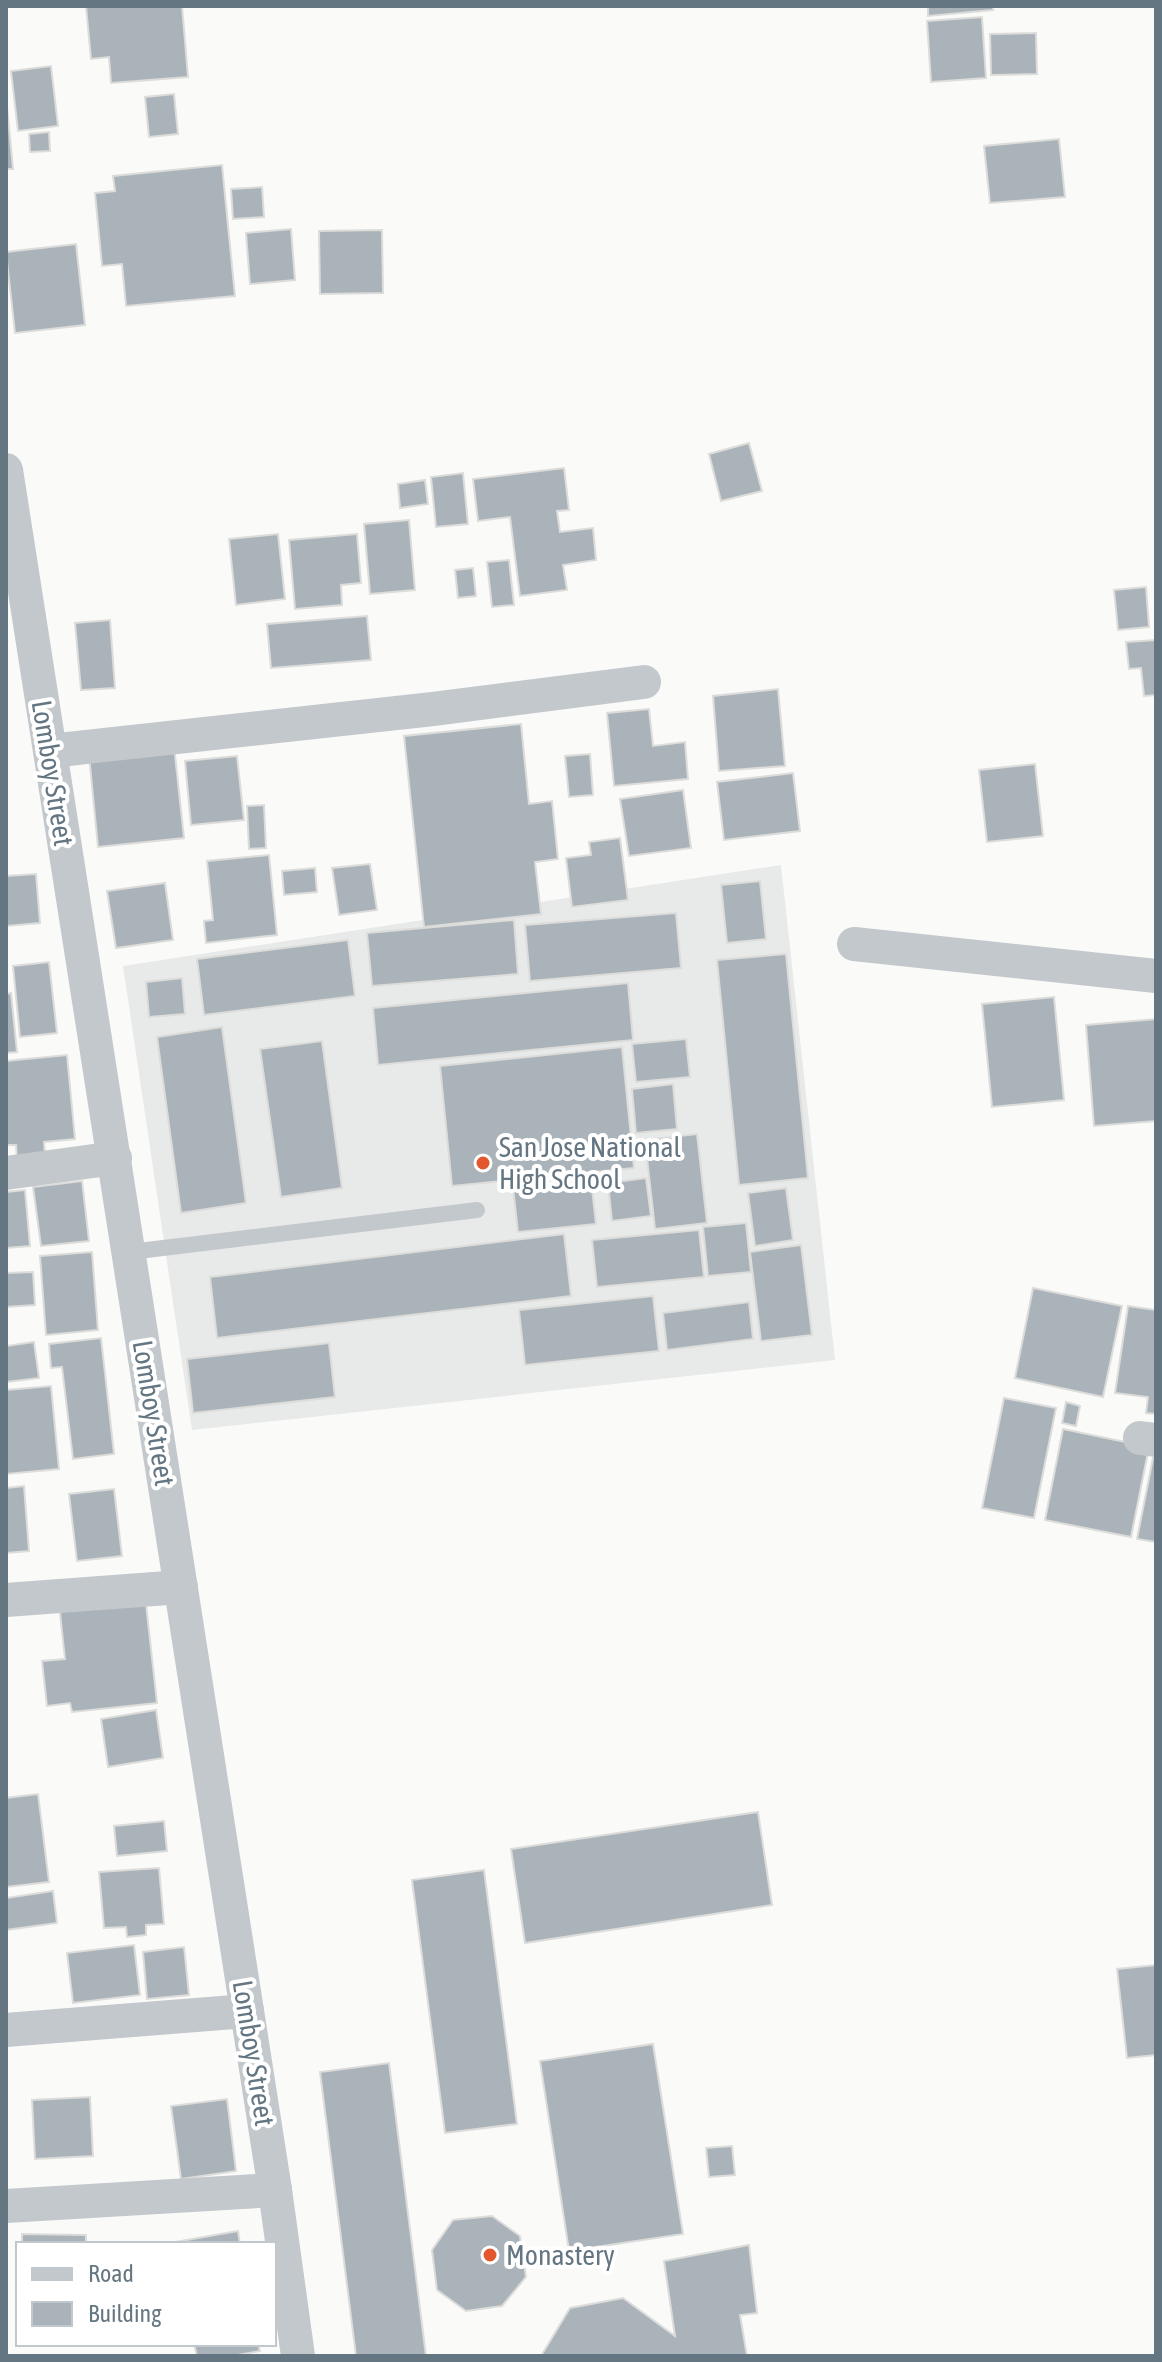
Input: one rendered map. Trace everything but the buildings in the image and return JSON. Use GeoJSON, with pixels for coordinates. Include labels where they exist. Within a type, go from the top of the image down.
{"type":"FeatureCollection","features":[{"type":"Feature","properties":{"kind":"street","name":"Lomboy Street"},"geometry":{"type":"LineString","coordinates":[[6,470],[19,637],[50,751],[275,2190],[298,2356]]}},
{"type":"Feature","properties":{"kind":"street"},"geometry":{"type":"LineString","coordinates":[[50,751],[418,711],[644,682]]}},
{"type":"Feature","properties":{"kind":"street"},"geometry":{"type":"LineString","coordinates":[[854,944],[1156,976]]}},
{"type":"Feature","properties":{"kind":"street"},"geometry":{"type":"LineString","coordinates":[[6,1173],[115,1158]]}},
{"type":"Feature","properties":{"kind":"street"},"geometry":{"type":"LineString","coordinates":[[6,1600],[181,1587]]}},
{"type":"Feature","properties":{"kind":"street"},"geometry":{"type":"LineString","coordinates":[[6,2030],[247,2011]]}},
{"type":"Feature","properties":{"kind":"street"},"geometry":{"type":"LineString","coordinates":[[6,2206],[275,2190]]}},
{"type":"Feature","properties":{"kind":"lane"},"geometry":{"type":"LineString","coordinates":[[130,1252],[477,1210]]}},
{"type":"Feature","properties":{"kind":"shaded area","name":"San Jose National High School"},"geometry":{"type":"Polygon","coordinates":[[[781,865],[835,1360],[192,1430],[123,966],[781,865]]]}},
{"type":"Feature","properties":{"kind":"place","name":"San Jose National High School"},"geometry":{"type":"Point","coordinates":[483,1163]}},
{"type":"Feature","properties":{"kind":"place","name":"Monastery"},"geometry":{"type":"Point","coordinates":[490,2255]}}]}
